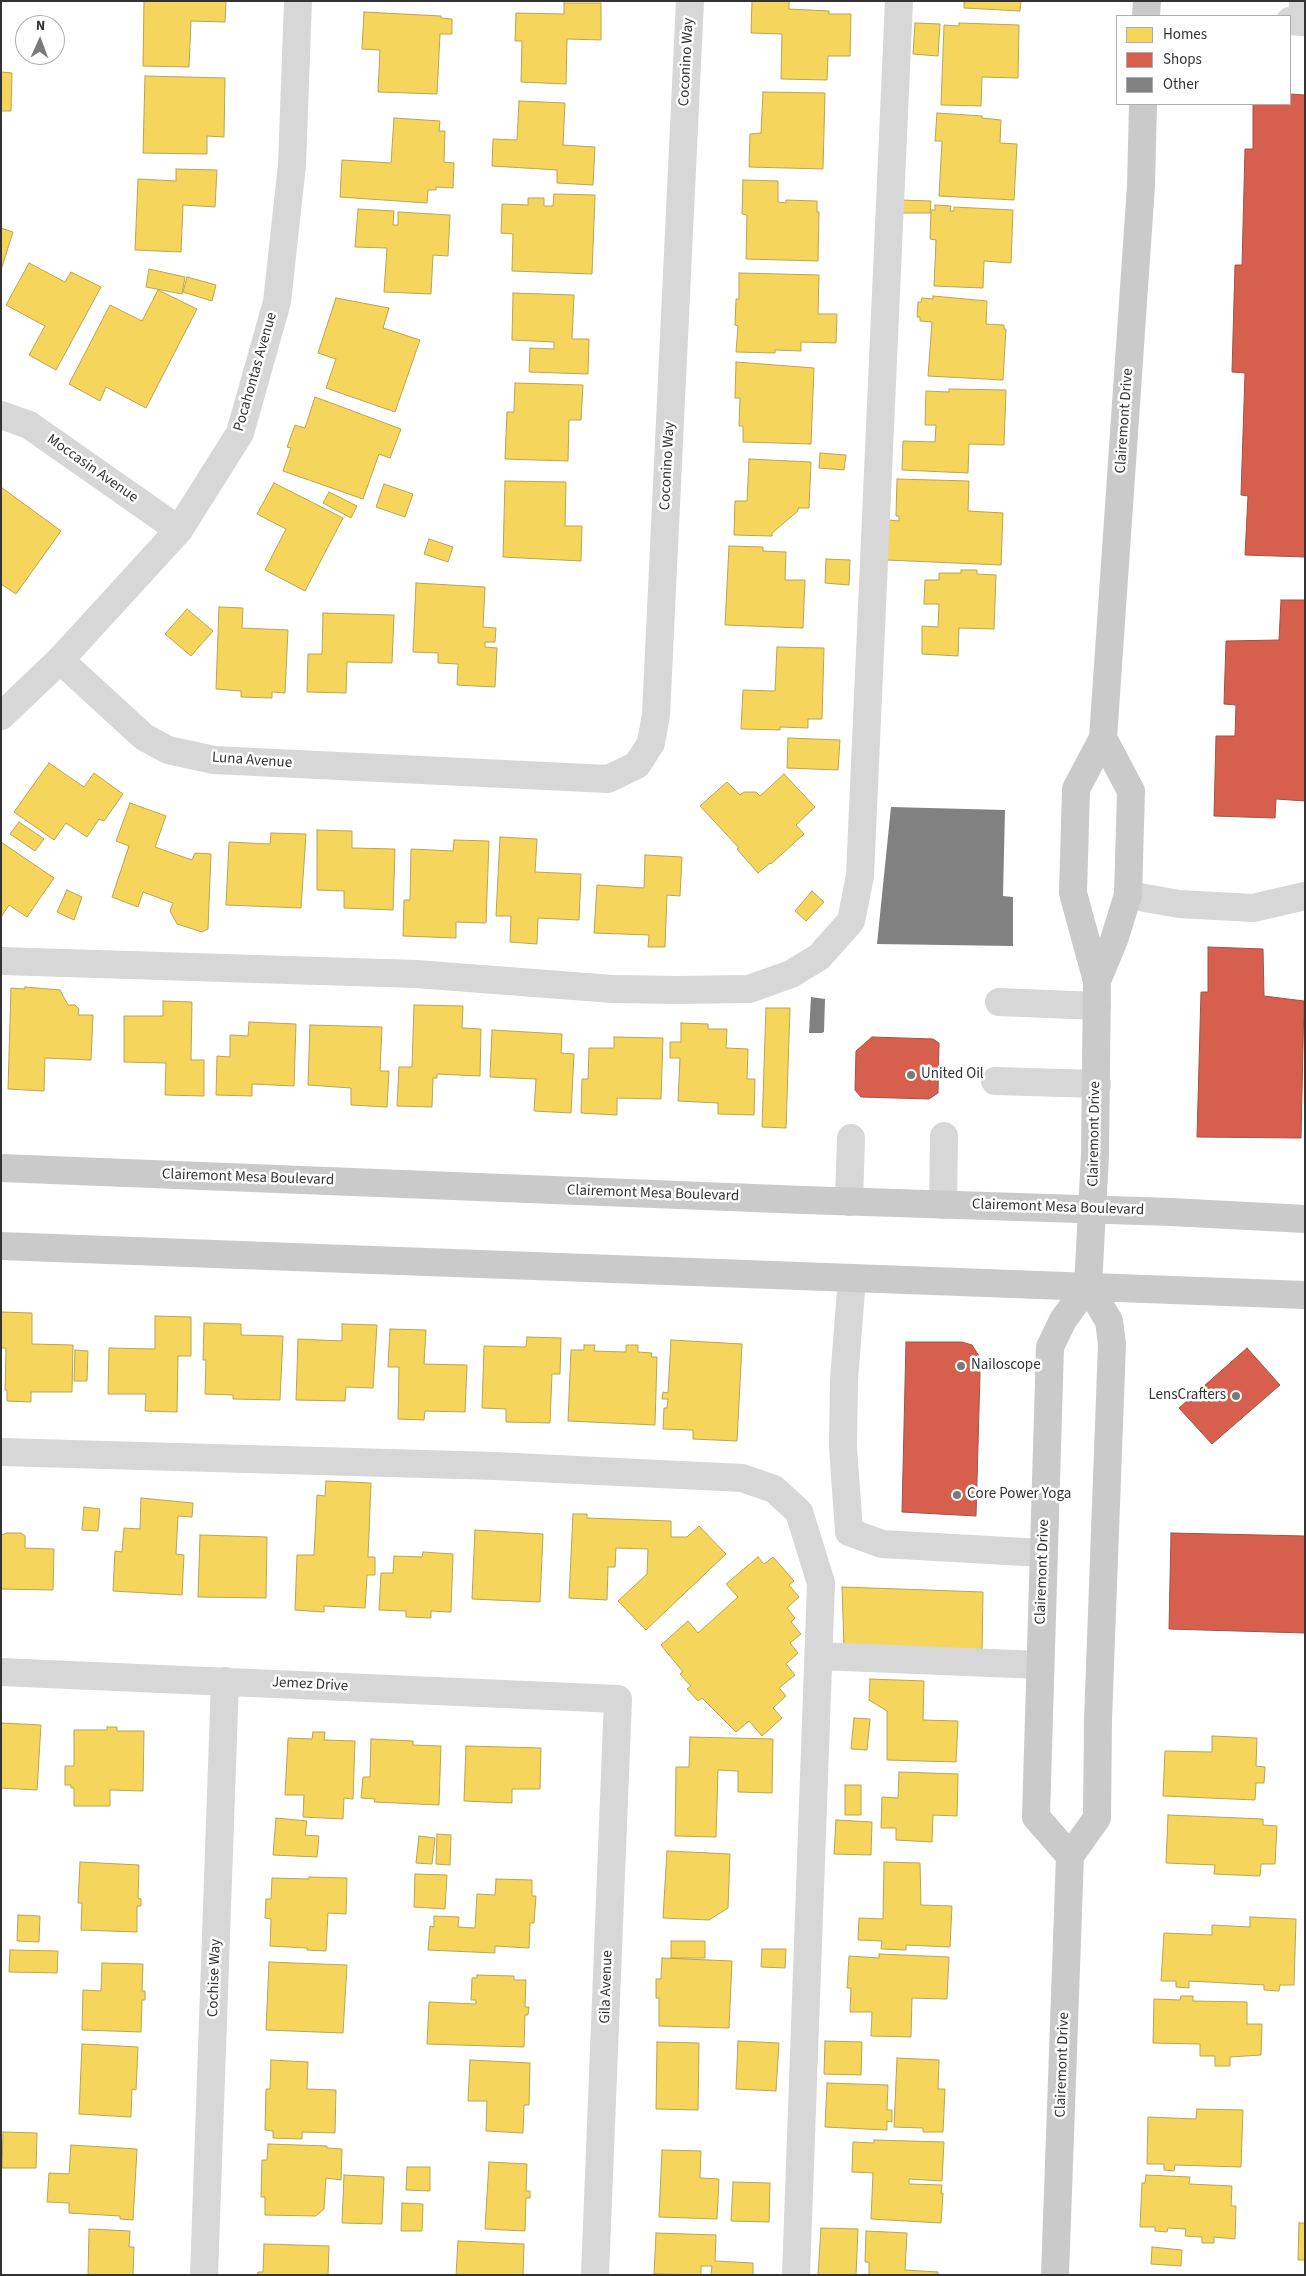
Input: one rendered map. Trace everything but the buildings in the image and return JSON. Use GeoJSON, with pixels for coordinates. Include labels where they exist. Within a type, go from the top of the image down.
{"type":"FeatureCollection","features":[{"type":"Feature","properties":{"kind":"main road"},"geometry":{"type":"LineString","coordinates":[[1146,15],[1147,1]]}},
{"type":"Feature","properties":{"kind":"main road","name":"Clairemont Drive"},"geometry":{"type":"LineString","coordinates":[[1056,2275],[1070,1856],[1036,1818],[1050,1346],[1063,1320],[1088,1286],[1094,1210],[1097,993],[1073,893],[1076,789],[1103,738],[1140,186],[1143,105]]}},
{"type":"Feature","properties":{"kind":"main road","name":"Clairemont Drive"},"geometry":{"type":"LineString","coordinates":[[1097,993],[1128,895],[1131,791],[1103,738]]}},
{"type":"Feature","properties":{"kind":"main road","name":"Clairemont Mesa Boulevard"},"geometry":{"type":"LineString","coordinates":[[1,1168],[1305,1219]]}},
{"type":"Feature","properties":{"kind":"main road"},"geometry":{"type":"LineString","coordinates":[[1,1246],[1305,1295]]}},
{"type":"Feature","properties":{"kind":"main road"},"geometry":{"type":"LineString","coordinates":[[1070,1856],[1097,1818],[1098,1710],[1112,1344],[1109,1321],[1088,1286]]}},
{"type":"Feature","properties":{"kind":"street","name":"Pocahontas Avenue"},"geometry":{"type":"LineString","coordinates":[[1,716],[60,660],[179,530],[240,433],[277,302],[292,165],[298,1]]}},
{"type":"Feature","properties":{"kind":"street","name":"Coconino Way"},"geometry":{"type":"LineString","coordinates":[[478,772],[608,778],[637,764],[651,743],[656,715],[690,1]]}},
{"type":"Feature","properties":{"kind":"street"},"geometry":{"type":"LineString","coordinates":[[1,961],[416,974],[613,989],[678,990],[749,989],[791,974],[819,956],[851,921],[860,876],[899,1]]}},
{"type":"Feature","properties":{"kind":"street"},"geometry":{"type":"LineString","coordinates":[[1291,21],[1302,22],[1303,1]]}},
{"type":"Feature","properties":{"kind":"street","name":"Moccasin Avenue"},"geometry":{"type":"LineString","coordinates":[[1,415],[29,425],[179,530]]}},
{"type":"Feature","properties":{"kind":"street","name":"Luna Avenue"},"geometry":{"type":"LineString","coordinates":[[60,660],[144,737],[168,750],[214,760],[478,772]]}},
{"type":"Feature","properties":{"kind":"street"},"geometry":{"type":"LineString","coordinates":[[1128,895],[1179,904],[1253,908],[1305,896]]}},
{"type":"Feature","properties":{"kind":"street"},"geometry":{"type":"LineString","coordinates":[[999,1002],[1097,993]]}},
{"type":"Feature","properties":{"kind":"street"},"geometry":{"type":"LineString","coordinates":[[995,1081],[1097,1084]]}},
{"type":"Feature","properties":{"kind":"street"},"geometry":{"type":"LineString","coordinates":[[943,1205],[944,1136]]}},
{"type":"Feature","properties":{"kind":"street"},"geometry":{"type":"LineString","coordinates":[[849,1202],[851,1138]]}},
{"type":"Feature","properties":{"kind":"street"},"geometry":{"type":"LineString","coordinates":[[852,1278],[844,1380],[842,1447],[849,1532],[882,1544],[1044,1553]]}},
{"type":"Feature","properties":{"kind":"street"},"geometry":{"type":"LineString","coordinates":[[1,1452],[496,1466],[742,1478],[774,1489],[799,1512],[821,1583],[796,2275]]}},
{"type":"Feature","properties":{"kind":"street"},"geometry":{"type":"LineString","coordinates":[[819,1656],[1040,1665]]}},
{"type":"Feature","properties":{"kind":"street","name":"Jemez Drive"},"geometry":{"type":"LineString","coordinates":[[1,1672],[618,1699]]}},
{"type":"Feature","properties":{"kind":"street","name":"Cochise Way"},"geometry":{"type":"LineString","coordinates":[[204,2275],[225,1681]]}},
{"type":"Feature","properties":{"kind":"street","name":"Gila Avenue"},"geometry":{"type":"LineString","coordinates":[[595,2275],[618,1699]]}},
{"type":"Feature","properties":{"kind":"place","name":"United Oil"},"geometry":{"type":"Point","coordinates":[911,1075]}},
{"type":"Feature","properties":{"kind":"place","name":"Nailoscope"},"geometry":{"type":"Point","coordinates":[961,1366]}},
{"type":"Feature","properties":{"kind":"place","name":"LensCrafters"},"geometry":{"type":"Point","coordinates":[1236,1396]}},
{"type":"Feature","properties":{"kind":"place","name":"Core Power Yoga"},"geometry":{"type":"Point","coordinates":[957,1495]}}]}
